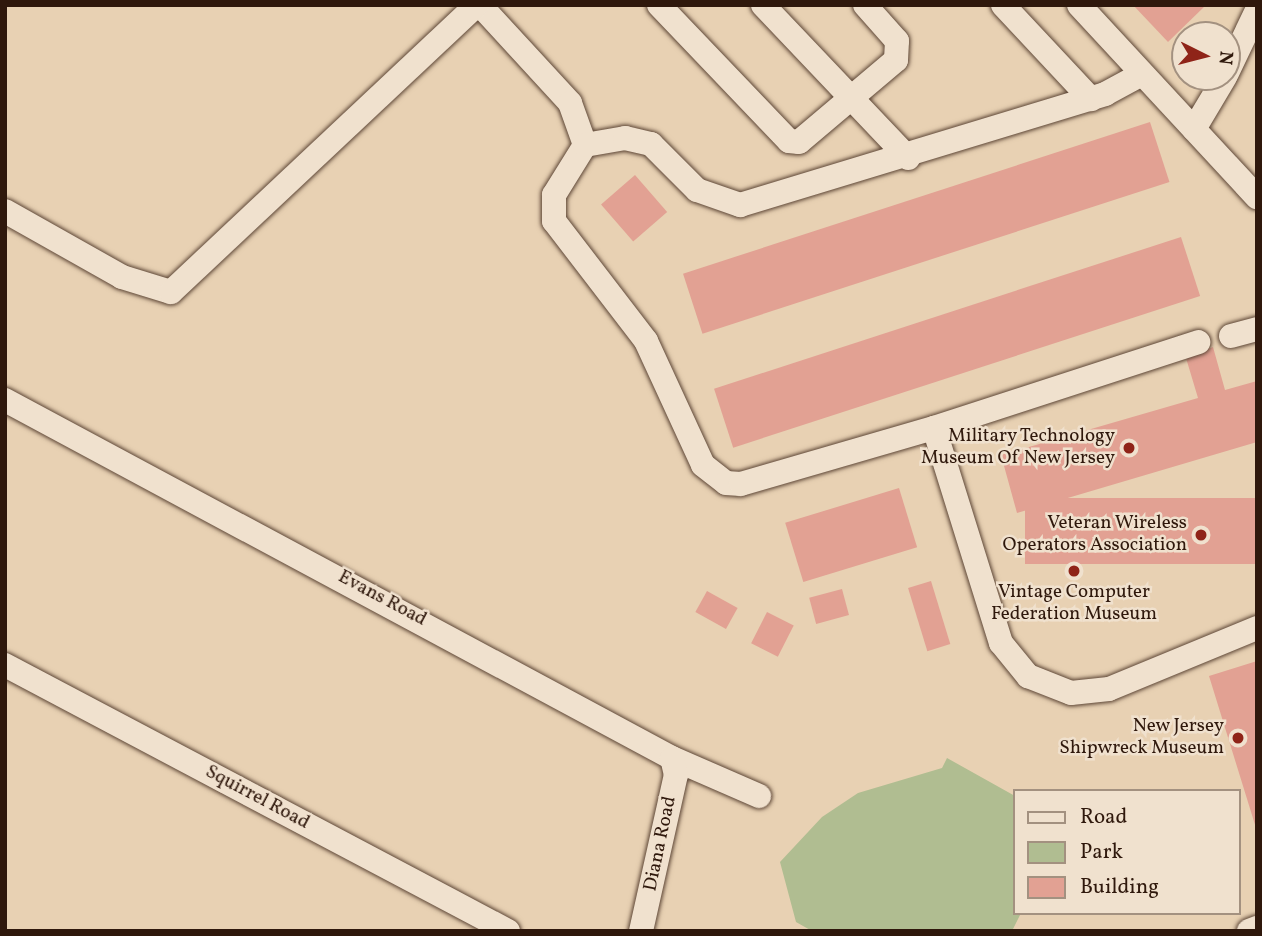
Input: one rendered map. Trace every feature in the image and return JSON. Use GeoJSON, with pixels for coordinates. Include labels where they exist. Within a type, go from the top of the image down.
{"type":"FeatureCollection","features":[{"type":"Feature","properties":{"kind":"street"},"geometry":{"type":"LineString","coordinates":[[5,211],[122,277],[171,292],[478,5],[562,89],[585,145]]}},
{"type":"Feature","properties":{"kind":"street"},"geometry":{"type":"LineString","coordinates":[[659,5],[789,141],[811,138],[900,51],[865,5]]}},
{"type":"Feature","properties":{"kind":"street"},"geometry":{"type":"LineString","coordinates":[[763,5],[908,158]]}},
{"type":"Feature","properties":{"kind":"street"},"geometry":{"type":"LineString","coordinates":[[1003,5],[1091,99]]}},
{"type":"Feature","properties":{"kind":"street"},"geometry":{"type":"LineString","coordinates":[[1079,5],[1257,197]]}},
{"type":"Feature","properties":{"kind":"street"},"geometry":{"type":"LineString","coordinates":[[1241,44],[1257,10]]}},
{"type":"Feature","properties":{"kind":"street"},"geometry":{"type":"LineString","coordinates":[[1142,74],[1091,99],[908,158],[740,205],[697,190],[650,144],[625,138],[585,145],[554,195],[554,221],[646,341],[712,476],[741,484],[934,428],[1198,342]]}},
{"type":"Feature","properties":{"kind":"street"},"geometry":{"type":"LineString","coordinates":[[1194,130],[1217,91]]}},
{"type":"Feature","properties":{"kind":"street"},"geometry":{"type":"LineString","coordinates":[[1231,336],[1257,330]]}},
{"type":"Feature","properties":{"kind":"street","name":"Evans Road"},"geometry":{"type":"LineString","coordinates":[[6,404],[672,758],[759,796]]}},
{"type":"Feature","properties":{"kind":"street"},"geometry":{"type":"LineString","coordinates":[[934,428],[1001,643],[1028,676],[1071,693],[1110,689],[1257,628]]}},
{"type":"Feature","properties":{"kind":"street","name":"Squirrel Road"},"geometry":{"type":"LineString","coordinates":[[5,665],[508,931]]}},
{"type":"Feature","properties":{"kind":"street","name":"Diana Road"},"geometry":{"type":"LineString","coordinates":[[641,931],[676,775],[672,758]]}},
{"type":"Feature","properties":{"kind":"street"},"geometry":{"type":"LineString","coordinates":[[1249,931],[1257,928]]}},
{"type":"Feature","properties":{"kind":"green space"},"geometry":{"type":"Polygon","coordinates":[[[947,758],[1014,795],[1014,915],[1020,915],[1012,931],[812,931],[796,922],[780,862],[822,817],[858,793],[942,768],[947,758]]]}},
{"type":"Feature","properties":{"kind":"building"},"geometry":{"type":"Polygon","coordinates":[[[1133,5],[1206,5],[1190,21],[1171,21],[1171,39],[1168,42],[1133,5]]]}},
{"type":"Feature","properties":{"kind":"building"},"geometry":{"type":"Polygon","coordinates":[[[1150,122],[1169,182],[702,334],[683,274],[1150,122]]]}},
{"type":"Feature","properties":{"kind":"building"},"geometry":{"type":"Polygon","coordinates":[[[635,175],[667,212],[633,242],[601,205],[635,175]]]}},
{"type":"Feature","properties":{"kind":"building"},"geometry":{"type":"Polygon","coordinates":[[[1181,237],[1200,296],[733,448],[714,389],[1181,237]]]}},
{"type":"Feature","properties":{"kind":"building","name":"Military Technology Museum Of New Jersey"},"geometry":{"type":"Polygon","coordinates":[[[1213,347],[1225,390],[1257,381],[1257,442],[1017,513],[1001,455],[1198,398],[1186,358],[1213,347]]]}},
{"type":"Feature","properties":{"kind":"building"},"geometry":{"type":"Polygon","coordinates":[[[899,488],[917,547],[803,582],[785,523],[899,488]]]}},
{"type":"Feature","properties":{"kind":"building"},"geometry":{"type":"Polygon","coordinates":[[[1025,498],[1257,498],[1257,564],[1025,564],[1025,498]]]}},
{"type":"Feature","properties":{"kind":"building"},"geometry":{"type":"Polygon","coordinates":[[[931,581],[950,644],[927,651],[908,588],[931,581]]]}},
{"type":"Feature","properties":{"kind":"building"},"geometry":{"type":"Polygon","coordinates":[[[842,589],[849,615],[816,624],[809,598],[842,589]]]}},
{"type":"Feature","properties":{"kind":"building"},"geometry":{"type":"Polygon","coordinates":[[[707,591],[738,608],[726,629],[695,612],[707,591]]]}},
{"type":"Feature","properties":{"kind":"building"},"geometry":{"type":"Polygon","coordinates":[[[767,612],[794,626],[778,657],[751,643],[767,612]]]}},
{"type":"Feature","properties":{"kind":"building"},"geometry":{"type":"Polygon","coordinates":[[[1257,661],[1255,699],[1256,828],[1209,676],[1257,661]]]}},
{"type":"Feature","properties":{"kind":"place","name":"Military Technology Museum Of New Jersey"},"geometry":{"type":"Point","coordinates":[1129,448]}},
{"type":"Feature","properties":{"kind":"place","name":"Veteran Wireless Operators Association"},"geometry":{"type":"Point","coordinates":[1201,535]}},
{"type":"Feature","properties":{"kind":"place","name":"Vintage Computer Federation Museum"},"geometry":{"type":"Point","coordinates":[1074,571]}},
{"type":"Feature","properties":{"kind":"place","name":"New Jersey Shipwreck Museum"},"geometry":{"type":"Point","coordinates":[1238,738]}}]}
